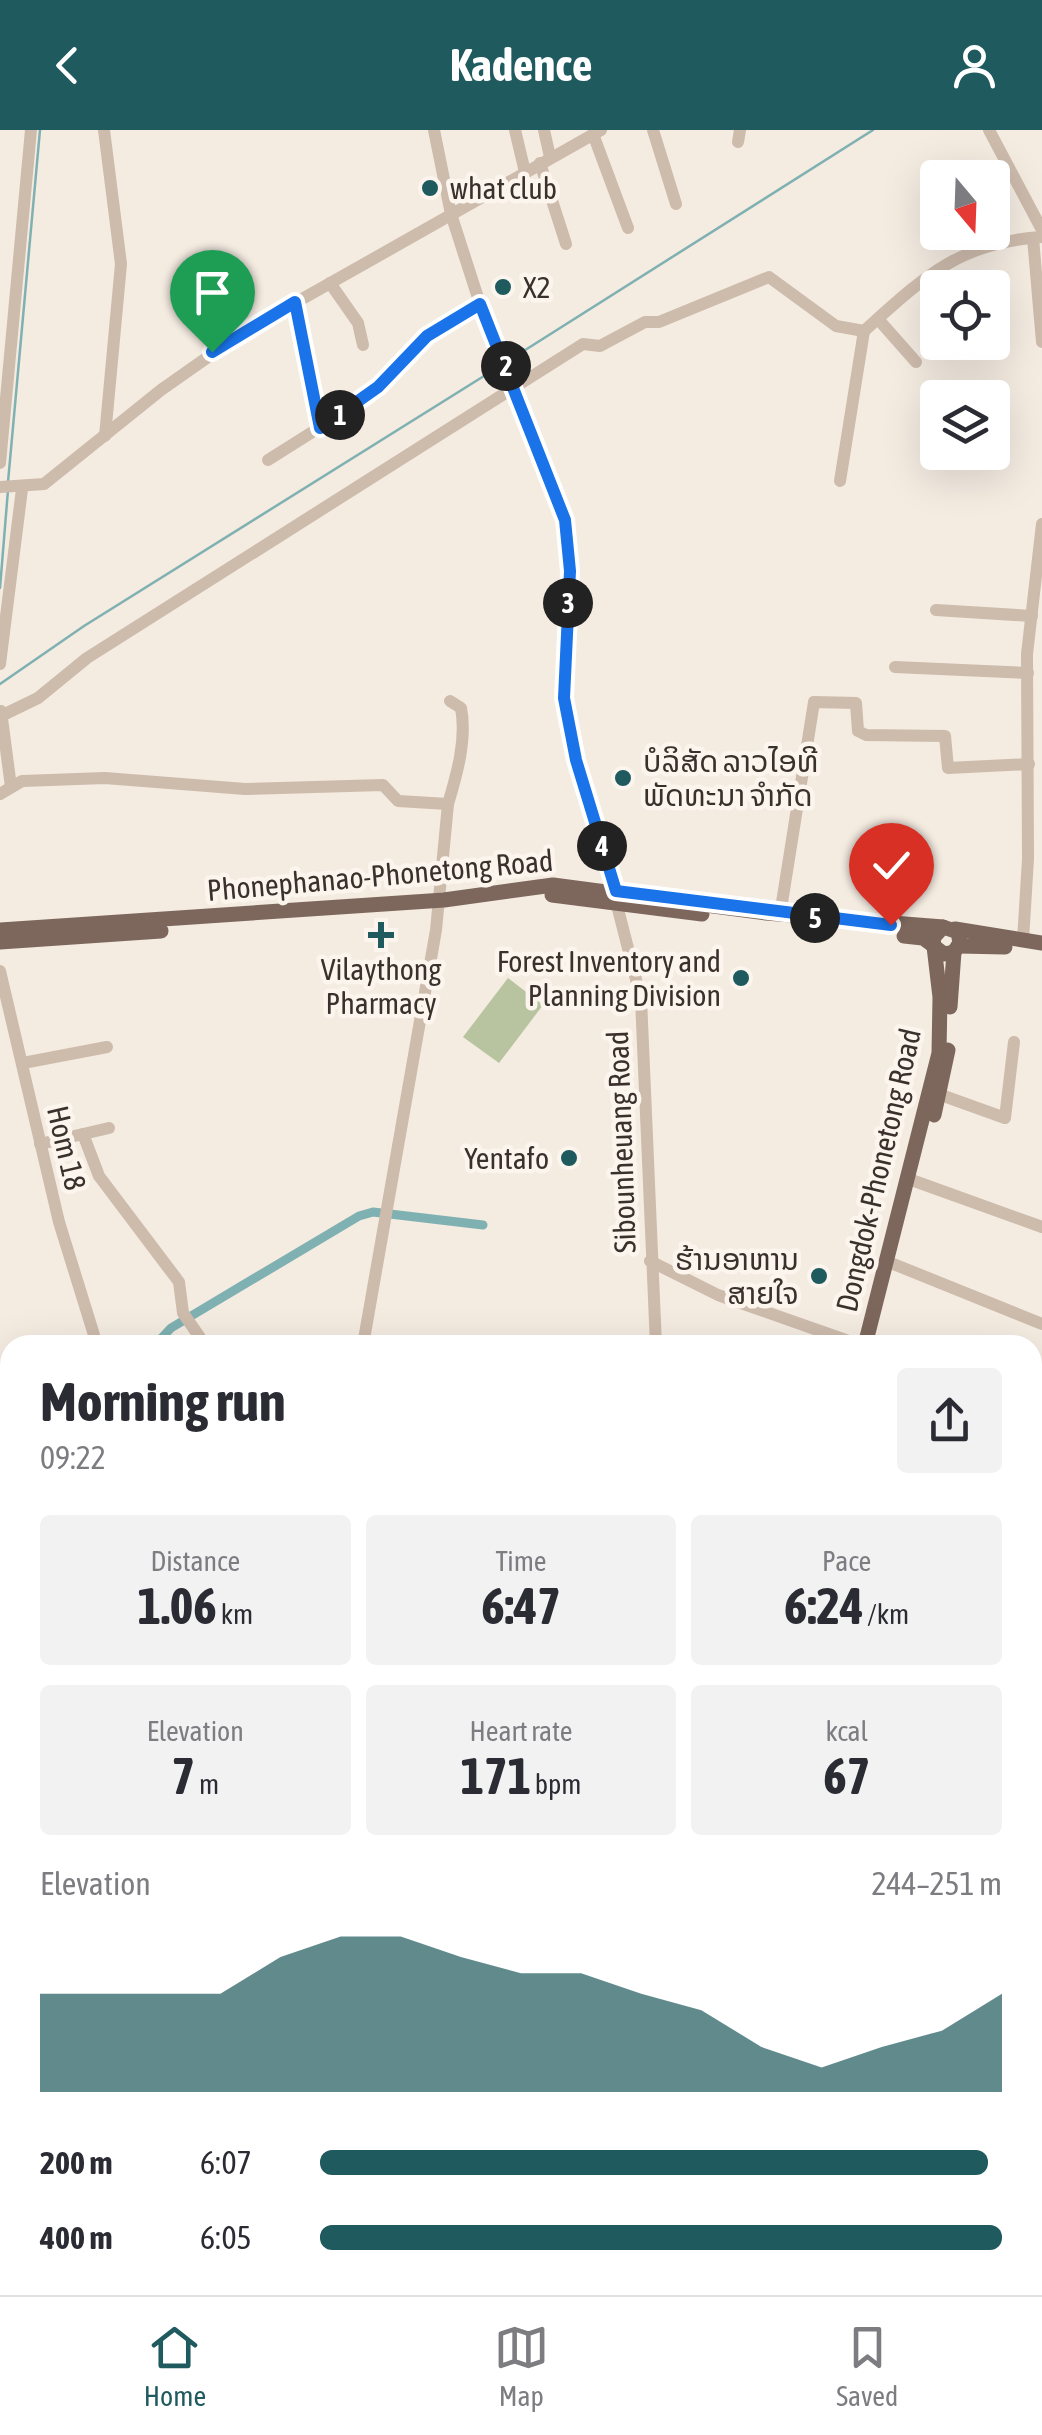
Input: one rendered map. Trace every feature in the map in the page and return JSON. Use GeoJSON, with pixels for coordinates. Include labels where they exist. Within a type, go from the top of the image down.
{"type":"FeatureCollection","features":[{"type":"Feature","properties":{"kind":"main road","name":"Phonephanao-Phonetong Road"},"geometry":{"type":"LineString","coordinates":[[0,942],[436,906],[553,885],[923,938],[944,954],[994,945],[1042,954]]}},
{"type":"Feature","properties":{"kind":"main road","name":"Phonephanao-Phonetong Road"},"geometry":{"type":"LineString","coordinates":[[0,930],[436,906]]}},
{"type":"Feature","properties":{"kind":"main road","name":"Phonephanao-Phonetong Road"},"geometry":{"type":"LineString","coordinates":[[770,917],[949,928],[1042,944]]}},
{"type":"Feature","properties":{"kind":"main road"},"geometry":{"type":"LineString","coordinates":[[935,947],[935,933],[949,928],[957,949],[945,999]]}},
{"type":"Feature","properties":{"kind":"main road","name":"Dongdok-Phonetong Road"},"geometry":{"type":"LineString","coordinates":[[910,1179],[941,1094],[950,1038],[935,947]]}},
{"type":"Feature","properties":{"kind":"main road","name":"Dongdok-Phonetong Road"},"geometry":{"type":"LineString","coordinates":[[877,1335],[939,1053],[945,999]]}},
{"type":"Feature","properties":{"kind":"main road","name":"Dongdok-Phonetong Road"},"geometry":{"type":"LineString","coordinates":[[866,1335],[890,1263]]}},
{"type":"Feature","properties":{"kind":"street"},"geometry":{"type":"LineString","coordinates":[[0,463],[31,130]]}},
{"type":"Feature","properties":{"kind":"street"},"geometry":{"type":"LineString","coordinates":[[104,130],[121,264],[104,436]]}},
{"type":"Feature","properties":{"kind":"street","name":"Sibounheuang Road"},"geometry":{"type":"LineString","coordinates":[[434,130],[450,214],[480,304],[553,482],[570,544],[564,698],[576,760],[618,897],[641,999],[655,1335]]}},
{"type":"Feature","properties":{"kind":"street"},"geometry":{"type":"LineString","coordinates":[[515,130],[525,172]]}},
{"type":"Feature","properties":{"kind":"street"},"geometry":{"type":"LineString","coordinates":[[544,130],[545,160],[566,244]]}},
{"type":"Feature","properties":{"kind":"street"},"geometry":{"type":"LineString","coordinates":[[653,130],[676,204]]}},
{"type":"Feature","properties":{"kind":"street"},"geometry":{"type":"LineString","coordinates":[[989,130],[1039,235],[1042,342]]}},
{"type":"Feature","properties":{"kind":"street"},"geometry":{"type":"LineString","coordinates":[[1,488],[44,484],[242,333],[597,132],[628,228]]}},
{"type":"Feature","properties":{"kind":"street"},"geometry":{"type":"LineString","coordinates":[[840,480],[864,331],[948,262],[970,250],[1039,235]]}},
{"type":"Feature","properties":{"kind":"street"},"geometry":{"type":"LineString","coordinates":[[6,791],[2,712],[38,698],[87,658],[583,344],[604,345],[644,322],[659,322],[768,277],[836,326],[864,331]]}},
{"type":"Feature","properties":{"kind":"street"},"geometry":{"type":"LineString","coordinates":[[330,283],[358,323],[363,345]]}},
{"type":"Feature","properties":{"kind":"street"},"geometry":{"type":"LineString","coordinates":[[205,297],[225,301],[242,333]]}},
{"type":"Feature","properties":{"kind":"street"},"geometry":{"type":"LineString","coordinates":[[295,302],[320,428]]}},
{"type":"Feature","properties":{"kind":"street"},"geometry":{"type":"LineString","coordinates":[[268,460],[378,387],[427,336],[480,304]]}},
{"type":"Feature","properties":{"kind":"street"},"geometry":{"type":"LineString","coordinates":[[878,319],[916,362]]}},
{"type":"Feature","properties":{"kind":"street"},"geometry":{"type":"LineString","coordinates":[[0,664],[4,659],[21,488]]}},
{"type":"Feature","properties":{"kind":"street"},"geometry":{"type":"LineString","coordinates":[[1022,940],[1029,764],[1028,673],[1032,616],[1039,590],[1042,524]]}},
{"type":"Feature","properties":{"kind":"street"},"geometry":{"type":"LineString","coordinates":[[936,610],[1032,616]]}},
{"type":"Feature","properties":{"kind":"street"},"geometry":{"type":"LineString","coordinates":[[895,667],[1028,673]]}},
{"type":"Feature","properties":{"kind":"street"},"geometry":{"type":"LineString","coordinates":[[366,1335],[415,1061],[448,804],[457,775],[463,720],[461,708],[450,701]]}},
{"type":"Feature","properties":{"kind":"street"},"geometry":{"type":"LineString","coordinates":[[770,917],[814,702],[856,703],[858,731],[866,734],[944,736],[948,768],[1029,764]]}},
{"type":"Feature","properties":{"kind":"street"},"geometry":{"type":"LineString","coordinates":[[6,791],[22,780],[105,778],[245,789],[383,785],[395,800],[448,804]]}},
{"type":"Feature","properties":{"kind":"street","name":"Hom 18"},"geometry":{"type":"LineString","coordinates":[[0,971],[40,1144],[94,1335]]}},
{"type":"Feature","properties":{"kind":"street"},"geometry":{"type":"LineString","coordinates":[[941,1094],[1005,1118],[1014,1042]]}},
{"type":"Feature","properties":{"kind":"street"},"geometry":{"type":"LineString","coordinates":[[23,1063],[106,1047]]}},
{"type":"Feature","properties":{"kind":"street"},"geometry":{"type":"LineString","coordinates":[[40,1144],[109,1128]]}},
{"type":"Feature","properties":{"kind":"street"},"geometry":{"type":"LineString","coordinates":[[83,1134],[105,1185],[179,1282],[183,1313],[196,1333]]}},
{"type":"Feature","properties":{"kind":"street"},"geometry":{"type":"LineString","coordinates":[[910,1179],[1042,1227]]}},
{"type":"Feature","properties":{"kind":"street"},"geometry":{"type":"LineString","coordinates":[[650,1260],[718,1295],[834,1335]]}},
{"type":"Feature","properties":{"kind":"street"},"geometry":{"type":"LineString","coordinates":[[890,1263],[1042,1324]]}},
{"type":"Feature","properties":{"kind":"green space"},"geometry":{"type":"Polygon","coordinates":[[[508,978],[543,1005],[499,1063],[463,1037],[508,978]]]}},
{"type":"Feature","properties":{"kind":"waterway"},"geometry":{"type":"LineString","coordinates":[[8,482],[40,130]]}},
{"type":"Feature","properties":{"kind":"waterway"},"geometry":{"type":"LineString","coordinates":[[511,359],[873,130]]}},
{"type":"Feature","properties":{"kind":"waterway"},"geometry":{"type":"LineString","coordinates":[[0,684],[84,626],[500,366]]}},
{"type":"Feature","properties":{"kind":"waterway"},"geometry":{"type":"LineString","coordinates":[[0,588],[8,490]]}},
{"type":"Feature","properties":{"kind":"waterway"},"geometry":{"type":"LineString","coordinates":[[164,1335],[359,1216],[373,1212],[483,1225]]}},
{"type":"Feature","properties":{"kind":"place","name":"what club"},"geometry":{"type":"Point","coordinates":[430,188]}},
{"type":"Feature","properties":{"kind":"place","name":"X2"},"geometry":{"type":"Point","coordinates":[503,287]}},
{"type":"Feature","properties":{"kind":"place","name":"ບໍລິສັດ ລາວໄອທີ ພັດທະນາ ຈຳກັດ"},"geometry":{"type":"Point","coordinates":[623,778]}},
{"type":"Feature","properties":{"kind":"place","name":"Vilaythong Pharmacy"},"geometry":{"type":"Point","coordinates":[381,935]}},
{"type":"Feature","properties":{"kind":"place","name":"Forest Inventory and Planning Division"},"geometry":{"type":"Point","coordinates":[741,978]}},
{"type":"Feature","properties":{"kind":"place","name":"Yentafo"},"geometry":{"type":"Point","coordinates":[569,1158]}},
{"type":"Feature","properties":{"kind":"place","name":"ຮ້ານອາຫານ ສາຍໃຈ"},"geometry":{"type":"Point","coordinates":[819,1276]}},
{"type":"Feature","properties":{"kind":"route"},"geometry":{"type":"LineString","coordinates":[[212,352],[295,302],[320,428],[378,387],[427,336],[480,304],[539,444],[565,520],[570,571],[564,698],[576,760],[616,891],[766,913],[891,925]]}}]}
